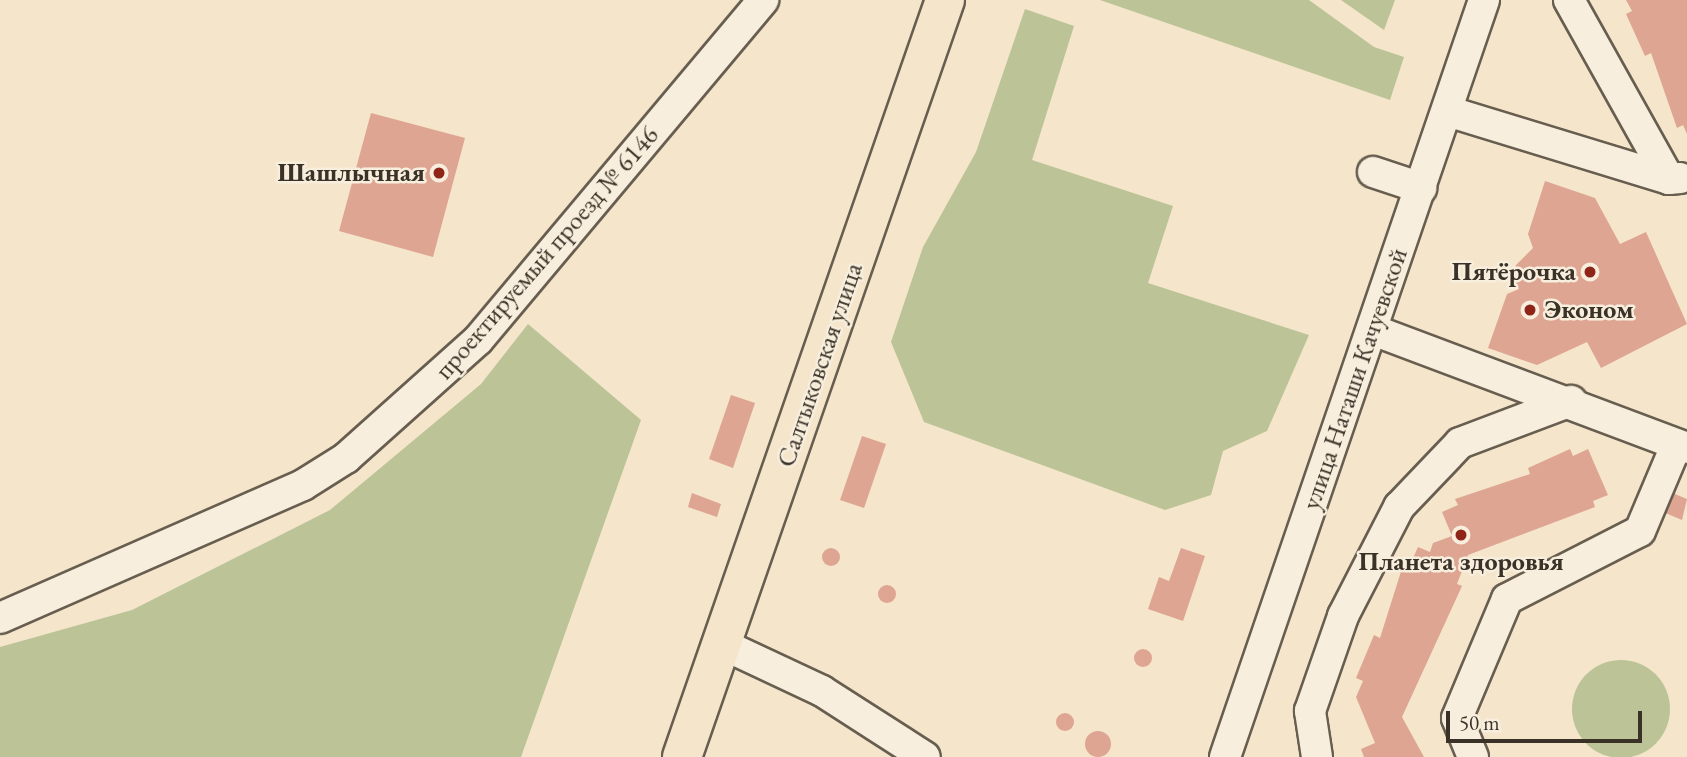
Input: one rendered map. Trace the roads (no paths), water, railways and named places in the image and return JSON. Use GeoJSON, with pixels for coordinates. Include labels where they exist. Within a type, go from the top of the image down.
{"type":"FeatureCollection","features":[{"type":"Feature","properties":{"kind":"main road","name":"Салтыковская улица"},"geometry":{"type":"LineString","coordinates":[[684,748],[724,645],[945,0]]}},
{"type":"Feature","properties":{"kind":"street","name":"проектируемый проезд № 6146"},"geometry":{"type":"LineString","coordinates":[[0,618],[303,485],[346,458],[478,340],[763,0]]}},
{"type":"Feature","properties":{"kind":"street","name":"улица Наташи Качуевской"},"geometry":{"type":"LineString","coordinates":[[1225,757],[1484,0]]}},
{"type":"Feature","properties":{"kind":"street"},"geometry":{"type":"LineString","coordinates":[[1569,0],[1678,178]]}},
{"type":"Feature","properties":{"kind":"street"},"geometry":{"type":"LineString","coordinates":[[1447,111],[1678,178]]}},
{"type":"Feature","properties":{"kind":"street"},"geometry":{"type":"LineString","coordinates":[[1373,172],[1421,188]]}},
{"type":"Feature","properties":{"kind":"street"},"geometry":{"type":"LineString","coordinates":[[1373,330],[1571,401],[1681,448],[1640,531],[1507,599],[1457,718],[1473,757]]}},
{"type":"Feature","properties":{"kind":"street"},"geometry":{"type":"LineString","coordinates":[[1317,757],[1310,711],[1343,617],[1399,507],[1460,443],[1571,401]]}},
{"type":"Feature","properties":{"kind":"street"},"geometry":{"type":"LineString","coordinates":[[724,645],[822,691],[925,757]]}},
{"type":"Feature","properties":{"kind":"place","name":"Шашлычная"},"geometry":{"type":"Point","coordinates":[439,173]}},
{"type":"Feature","properties":{"kind":"place","name":"Пятёрочка"},"geometry":{"type":"Point","coordinates":[1590,272]}},
{"type":"Feature","properties":{"kind":"place","name":"Эконом"},"geometry":{"type":"Point","coordinates":[1530,310]}},
{"type":"Feature","properties":{"kind":"place","name":"Планета здоровья"},"geometry":{"type":"Point","coordinates":[1461,535]}}]}
